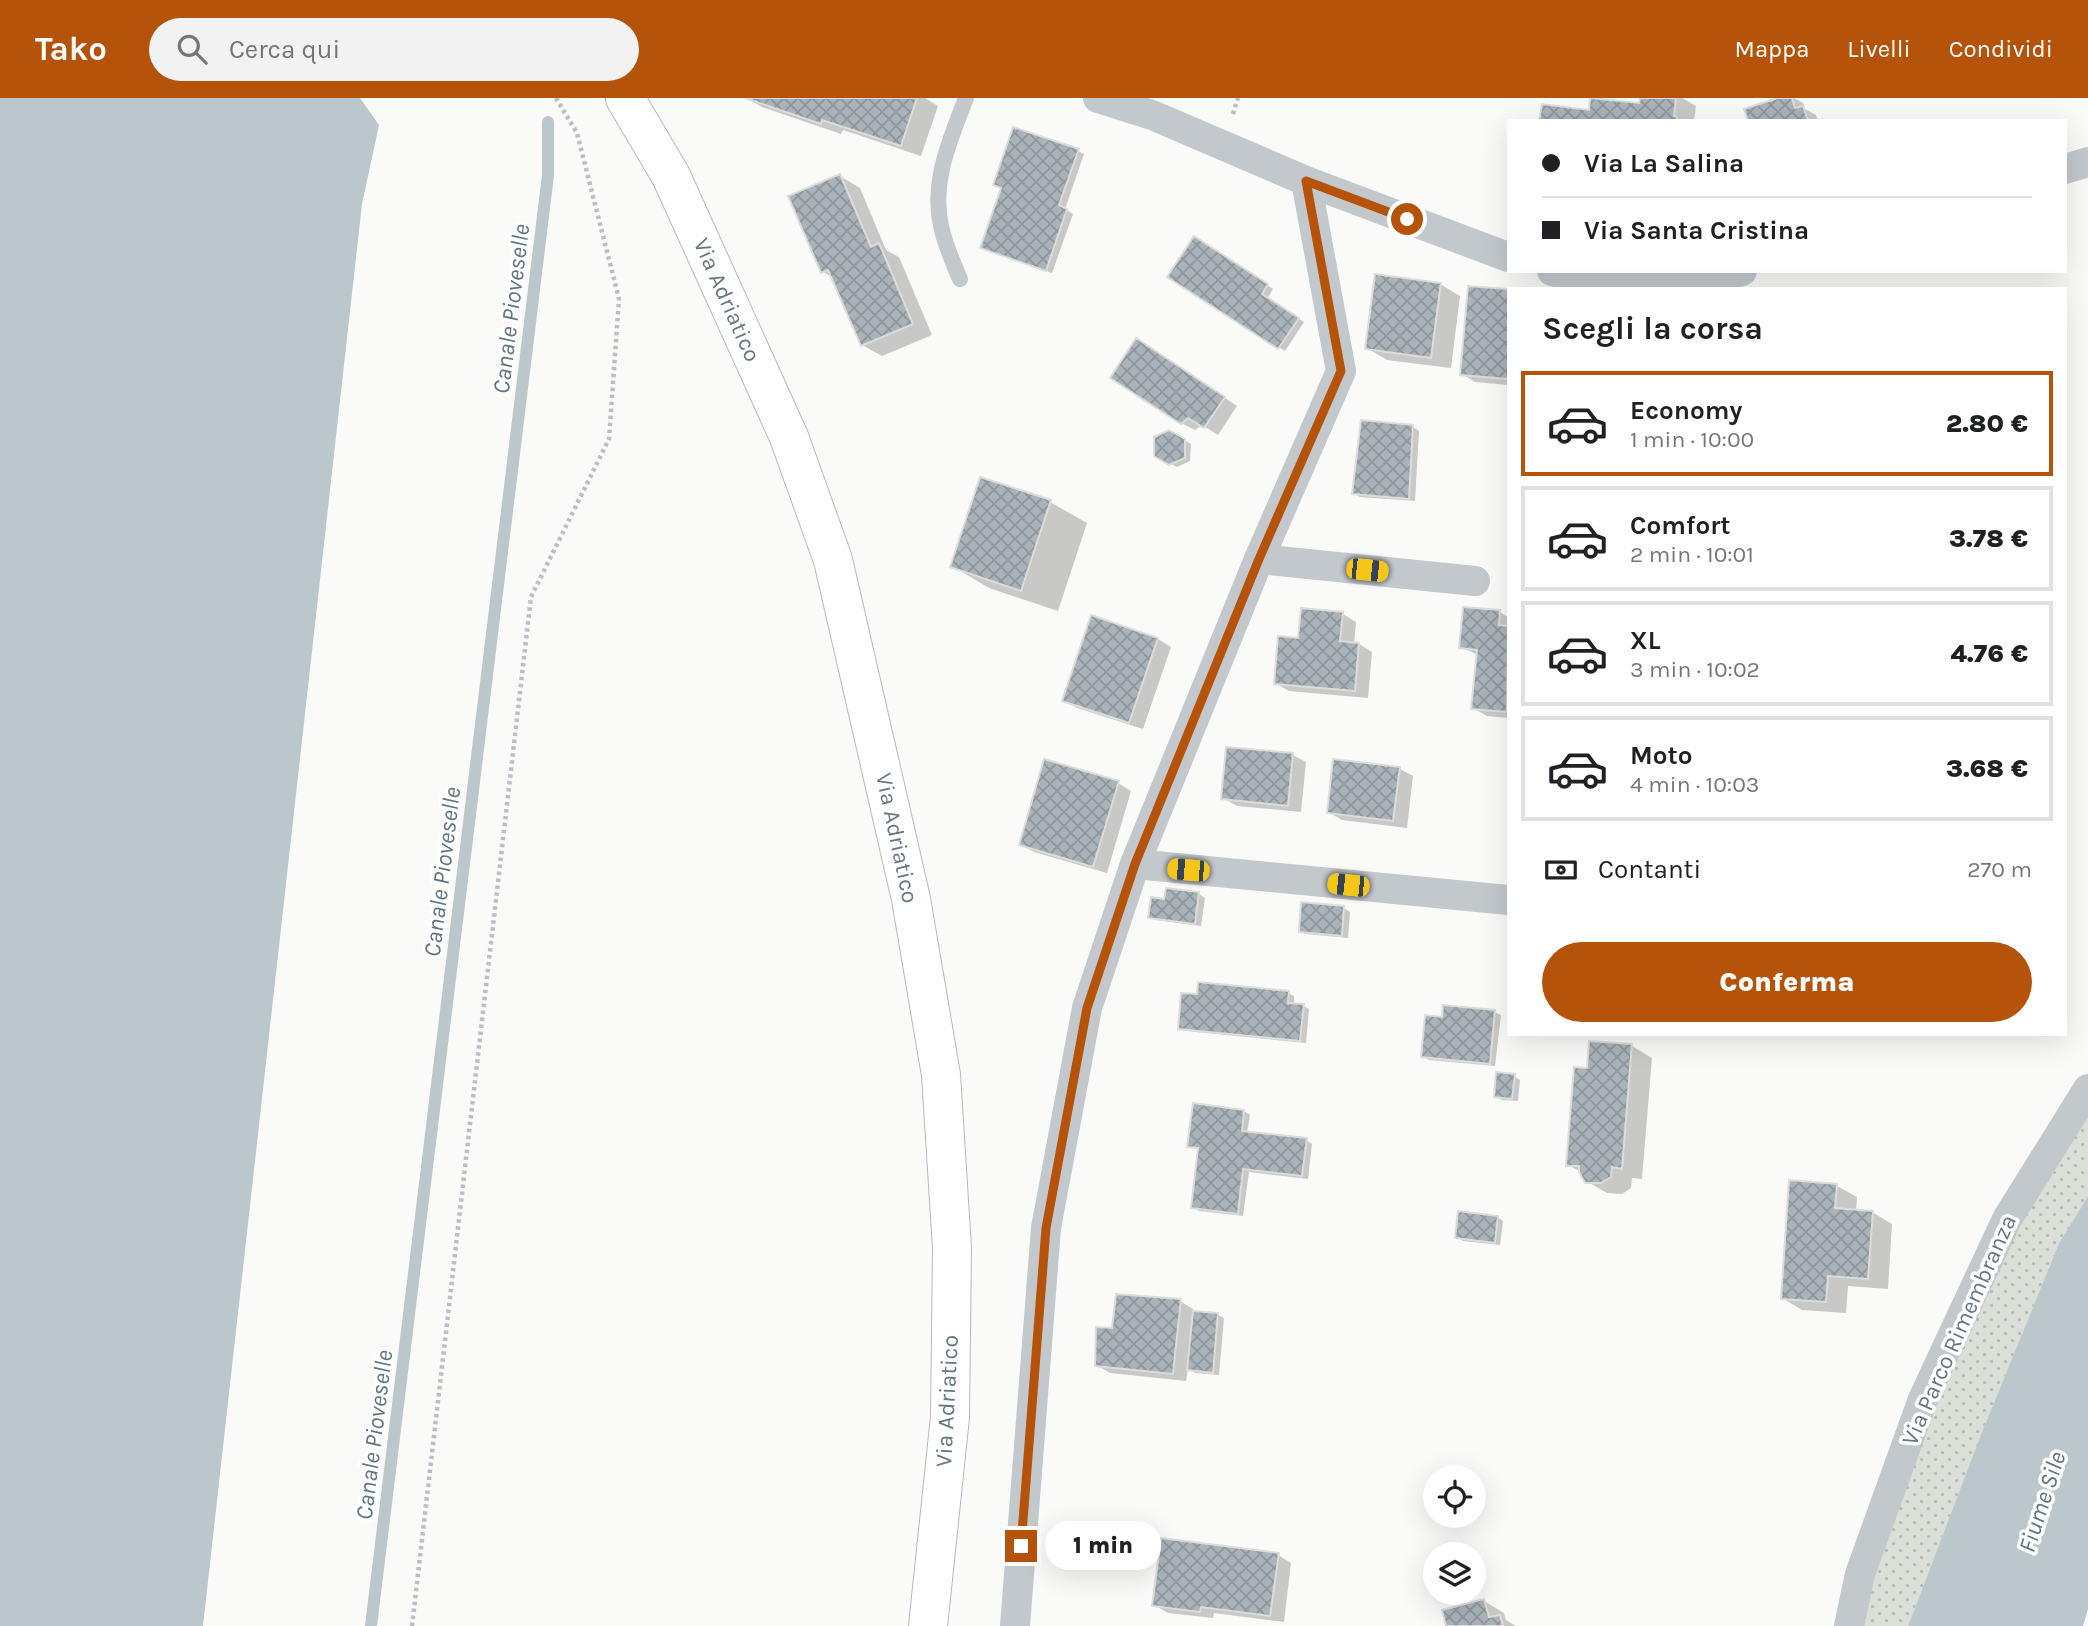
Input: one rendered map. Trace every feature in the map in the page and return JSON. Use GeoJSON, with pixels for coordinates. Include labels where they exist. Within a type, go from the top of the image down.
{"type":"FeatureCollection","features":[{"type":"Feature","properties":{"kind":"main road","name":"Via Adriatico"},"geometry":{"type":"LineString","coordinates":[[625,98],[671,176],[789,437],[807,486],[833,560],[911,899],[941,1075],[953,1248],[950,1416],[928,1626]]}},
{"type":"Feature","properties":{"kind":"street"},"geometry":{"type":"LineString","coordinates":[[1098,98],[1154,106],[1306,181],[1507,257]]}},
{"type":"Feature","properties":{"kind":"street"},"geometry":{"type":"LineString","coordinates":[[2067,168],[2088,162]]}},
{"type":"Feature","properties":{"kind":"street"},"geometry":{"type":"LineString","coordinates":[[1015,1626],[1046,1228],[1087,1008],[1135,864],[1259,559],[1341,371],[1306,181]]}},
{"type":"Feature","properties":{"kind":"street"},"geometry":{"type":"LineString","coordinates":[[1560,273],[1615,287],[1702,284],[1736,273]]}},
{"type":"Feature","properties":{"kind":"street"},"geometry":{"type":"LineString","coordinates":[[1259,559],[1475,580]]}},
{"type":"Feature","properties":{"kind":"street"},"geometry":{"type":"LineString","coordinates":[[1135,864],[1507,900]]}},
{"type":"Feature","properties":{"kind":"street","name":"Via Parco Rimembranza"},"geometry":{"type":"LineString","coordinates":[[1849,1626],[1860,1574],[1923,1399],[2007,1219],[2088,1089]]}},
{"type":"Feature","properties":{"kind":"lane"},"geometry":{"type":"LineString","coordinates":[[960,279],[943,234],[938,207],[942,162],[966,98]]}},
{"type":"Feature","properties":{"kind":"path"},"geometry":{"type":"LineString","coordinates":[[412,1626],[531,597],[609,439],[619,299],[576,133],[556,98]]}},
{"type":"Feature","properties":{"kind":"shaded area"},"geometry":{"type":"Polygon","coordinates":[[[2088,1089],[2088,1196],[2059,1243],[1980,1437],[1908,1626],[1849,1626],[1923,1399],[2088,1089]]]}},
{"type":"Feature","properties":{"kind":"water"},"geometry":{"type":"Polygon","coordinates":[[[0,98],[360,98],[379,125],[362,204],[203,1626],[0,1626],[0,98]]]}},
{"type":"Feature","properties":{"kind":"water","name":"Fiume Sile"},"geometry":{"type":"Polygon","coordinates":[[[2088,1196],[2088,1609],[2083,1626],[1908,1626],[1980,1437],[2059,1243],[2088,1196]]]}},
{"type":"Feature","properties":{"kind":"building"},"geometry":{"type":"Polygon","coordinates":[[[745,98],[917,98],[901,146],[822,120],[821,124],[745,98]]]}},
{"type":"Feature","properties":{"kind":"building"},"geometry":{"type":"Polygon","coordinates":[[[1590,98],[1639,103],[1640,98],[1676,98],[1674,116],[1677,119],[1539,119],[1542,104],[1589,110],[1590,98]]]}},
{"type":"Feature","properties":{"kind":"building"},"geometry":{"type":"Polygon","coordinates":[[[1778,98],[1792,98],[1795,108],[1803,106],[1807,119],[1747,119],[1744,109],[1778,98]]]}},
{"type":"Feature","properties":{"kind":"building"},"geometry":{"type":"Polygon","coordinates":[[[1013,127],[1079,149],[1059,205],[1067,209],[1046,271],[980,248],[1001,188],[993,185],[1013,127]]]}},
{"type":"Feature","properties":{"kind":"building"},"geometry":{"type":"Polygon","coordinates":[[[840,174],[871,247],[879,243],[913,324],[861,346],[828,270],[821,273],[788,196],[840,174]]]}},
{"type":"Feature","properties":{"kind":"building"},"geometry":{"type":"Polygon","coordinates":[[[1194,236],[1268,284],[1262,294],[1299,318],[1278,349],[1167,277],[1194,236]]]}},
{"type":"Feature","properties":{"kind":"building"},"geometry":{"type":"Polygon","coordinates":[[[1375,274],[1441,283],[1431,358],[1365,349],[1375,274]]]}},
{"type":"Feature","properties":{"kind":"building"},"geometry":{"type":"Polygon","coordinates":[[[1468,286],[1507,289],[1507,379],[1460,375],[1468,286]]]}},
{"type":"Feature","properties":{"kind":"building"},"geometry":{"type":"Polygon","coordinates":[[[1136,338],[1225,397],[1204,428],[1188,418],[1181,424],[1110,378],[1136,338]]]}},
{"type":"Feature","properties":{"kind":"building"},"geometry":{"type":"Polygon","coordinates":[[[1361,420],[1413,425],[1409,499],[1352,494],[1361,420]]]}},
{"type":"Feature","properties":{"kind":"building"},"geometry":{"type":"Polygon","coordinates":[[[1169,430],[1185,439],[1185,458],[1169,465],[1154,456],[1154,437],[1169,430]]]}},
{"type":"Feature","properties":{"kind":"building"},"geometry":{"type":"Polygon","coordinates":[[[980,477],[1051,500],[1021,591],[950,567],[980,477]]]}},
{"type":"Feature","properties":{"kind":"building"},"geometry":{"type":"Polygon","coordinates":[[[1463,607],[1500,610],[1499,625],[1507,626],[1507,712],[1471,709],[1477,650],[1459,648],[1463,607]]]}},
{"type":"Feature","properties":{"kind":"building"},"geometry":{"type":"Polygon","coordinates":[[[1301,608],[1343,612],[1340,641],[1359,643],[1355,691],[1274,684],[1278,636],[1298,638],[1301,608]]]}},
{"type":"Feature","properties":{"kind":"building"},"geometry":{"type":"Polygon","coordinates":[[[1091,615],[1158,638],[1129,723],[1062,701],[1091,615]]]}},
{"type":"Feature","properties":{"kind":"building"},"geometry":{"type":"Polygon","coordinates":[[[1226,747],[1293,753],[1288,806],[1221,799],[1226,747]]]}},
{"type":"Feature","properties":{"kind":"building"},"geometry":{"type":"Polygon","coordinates":[[[1044,759],[1119,781],[1093,867],[1019,845],[1044,759]]]}},
{"type":"Feature","properties":{"kind":"building"},"geometry":{"type":"Polygon","coordinates":[[[1333,759],[1400,767],[1393,821],[1327,813],[1333,759]]]}},
{"type":"Feature","properties":{"kind":"building"},"geometry":{"type":"Polygon","coordinates":[[[1166,888],[1199,892],[1195,924],[1148,918],[1151,897],[1164,899],[1166,888]]]}},
{"type":"Feature","properties":{"kind":"building"},"geometry":{"type":"Polygon","coordinates":[[[1301,902],[1344,906],[1342,936],[1299,932],[1301,902]]]}},
{"type":"Feature","properties":{"kind":"building"},"geometry":{"type":"Polygon","coordinates":[[[1198,982],[1289,991],[1288,1003],[1304,1004],[1300,1041],[1178,1029],[1181,993],[1197,994],[1198,982]]]}},
{"type":"Feature","properties":{"kind":"building"},"geometry":{"type":"Polygon","coordinates":[[[1443,1005],[1495,1010],[1490,1064],[1421,1057],[1425,1015],[1442,1017],[1443,1005]]]}},
{"type":"Feature","properties":{"kind":"building"},"geometry":{"type":"Polygon","coordinates":[[[1589,1041],[1632,1044],[1622,1169],[1612,1167],[1611,1177],[1601,1183],[1585,1183],[1579,1166],[1566,1166],[1574,1067],[1587,1068],[1589,1041]]]}},
{"type":"Feature","properties":{"kind":"building"},"geometry":{"type":"Polygon","coordinates":[[[1496,1072],[1515,1074],[1512,1099],[1494,1097],[1496,1072]]]}},
{"type":"Feature","properties":{"kind":"building"},"geometry":{"type":"Polygon","coordinates":[[[1193,1103],[1244,1110],[1242,1131],[1307,1138],[1302,1176],[1243,1169],[1238,1214],[1191,1208],[1198,1148],[1187,1147],[1193,1103]]]}},
{"type":"Feature","properties":{"kind":"building"},"geometry":{"type":"Polygon","coordinates":[[[1789,1180],[1837,1184],[1835,1208],[1873,1211],[1868,1279],[1828,1276],[1826,1302],[1781,1299],[1789,1180]]]}},
{"type":"Feature","properties":{"kind":"building"},"geometry":{"type":"Polygon","coordinates":[[[1458,1211],[1498,1216],[1495,1243],[1455,1238],[1458,1211]]]}},
{"type":"Feature","properties":{"kind":"building"},"geometry":{"type":"Polygon","coordinates":[[[1116,1294],[1181,1299],[1173,1374],[1095,1366],[1096,1327],[1112,1328],[1116,1294]]]}},
{"type":"Feature","properties":{"kind":"building"},"geometry":{"type":"Polygon","coordinates":[[[1193,1311],[1218,1313],[1213,1373],[1187,1370],[1193,1311]]]}},
{"type":"Feature","properties":{"kind":"building"},"geometry":{"type":"Polygon","coordinates":[[[1161,1538],[1279,1553],[1270,1616],[1201,1607],[1200,1612],[1152,1606],[1161,1538]]]}},
{"type":"Feature","properties":{"kind":"building"},"geometry":{"type":"Polygon","coordinates":[[[1461,1605],[1486,1605],[1489,1617],[1500,1615],[1503,1626],[1446,1626],[1442,1610],[1461,1605]]]}},
{"type":"Feature","properties":{"kind":"waterway","name":"Canale Pioveselle"},"geometry":{"type":"LineString","coordinates":[[371,1626],[548,175],[548,122]]}},
{"type":"Feature","properties":{"kind":"route"},"geometry":{"type":"LineString","coordinates":[[1021,1546],[1046,1228],[1087,1008],[1135,864],[1259,559],[1341,371],[1306,181],[1407,219]]}}]}
